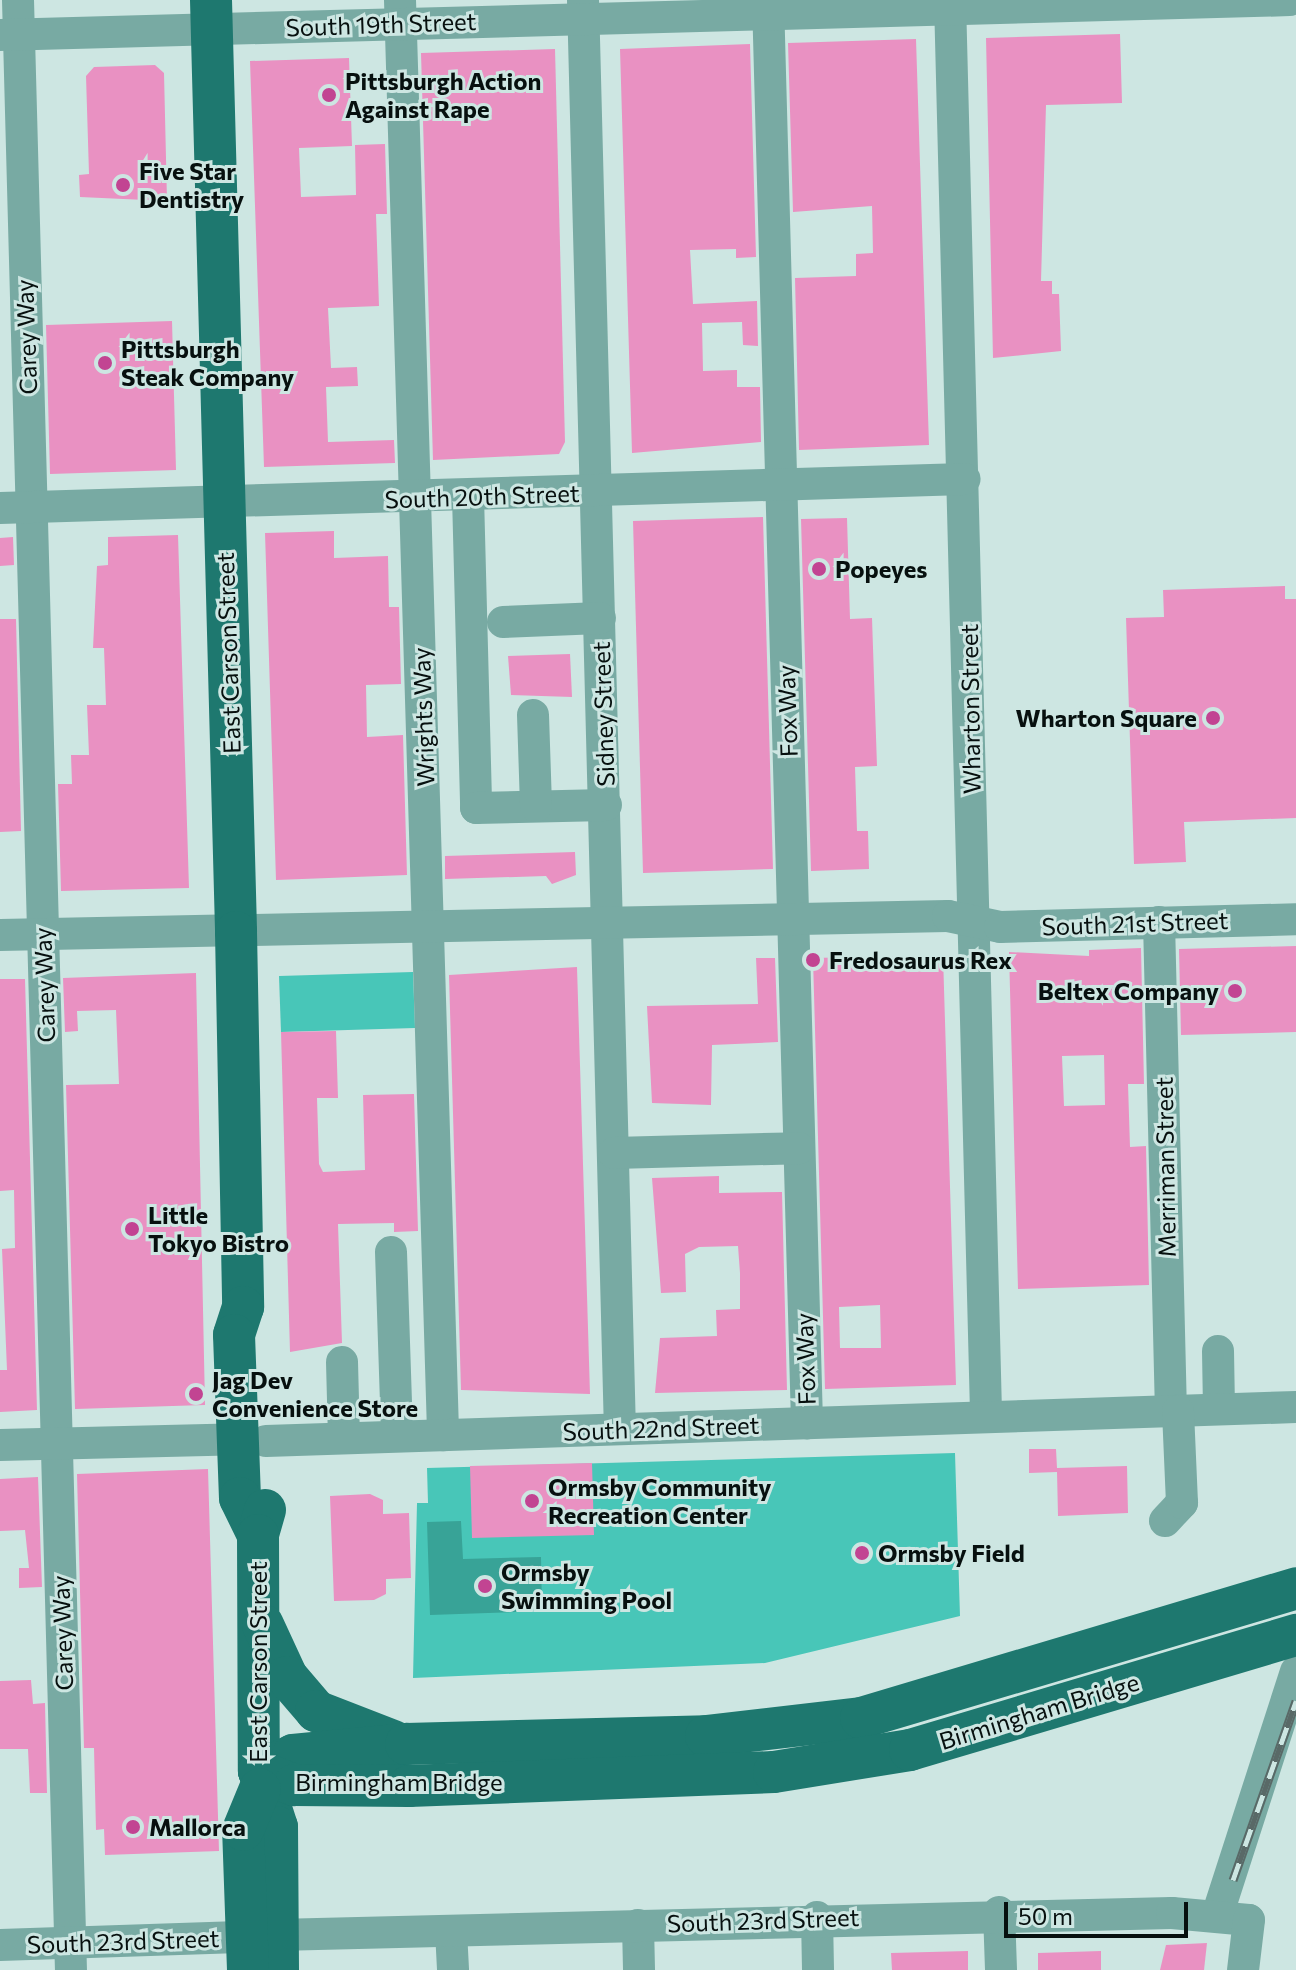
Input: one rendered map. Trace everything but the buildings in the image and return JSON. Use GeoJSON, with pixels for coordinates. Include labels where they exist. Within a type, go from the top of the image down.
{"type":"FeatureCollection","features":[{"type":"Feature","properties":{"kind":"main road","name":"East Carson Street"},"geometry":{"type":"LineString","coordinates":[[211,15],[243,1307],[261,1333],[252,1440],[269,1498],[258,1535],[259,1780],[243,1830],[263,1953]]}},
{"type":"Feature","properties":{"kind":"main road","name":"Birmingham Bridge"},"geometry":{"type":"LineString","coordinates":[[259,1780],[293,1755],[406,1744],[756,1732],[909,1707],[1296,1588]]}},
{"type":"Feature","properties":{"kind":"main road"},"geometry":{"type":"LineString","coordinates":[[257,1609],[276,1658],[316,1711],[406,1744]]}},
{"type":"Feature","properties":{"kind":"main road","name":"Birmingham Bridge"},"geometry":{"type":"LineString","coordinates":[[259,1780],[294,1785],[409,1786],[774,1772],[910,1750],[1296,1635]]}},
{"type":"Feature","properties":{"kind":"main road","name":"East Carson Street"},"geometry":{"type":"LineString","coordinates":[[259,1780],[277,1827],[276,1865],[263,1953]]}},
{"type":"Feature","properties":{"kind":"main road"},"geometry":{"type":"LineString","coordinates":[[276,1865],[287,1831],[309,1809],[409,1786]]}},
{"type":"Feature","properties":{"kind":"street","name":"Carey Way"},"geometry":{"type":"LineString","coordinates":[[18,0],[9,35],[15,507],[42,933],[71,1956]]}},
{"type":"Feature","properties":{"kind":"street","name":"South 19th Street"},"geometry":{"type":"LineString","coordinates":[[9,35],[211,15],[1290,0]]}},
{"type":"Feature","properties":{"kind":"street","name":"Wharton Street"},"geometry":{"type":"LineString","coordinates":[[950,5],[965,479],[986,1417]]}},
{"type":"Feature","properties":{"kind":"street","name":"Fox Way"},"geometry":{"type":"LineString","coordinates":[[768,6],[807,1423]]}},
{"type":"Feature","properties":{"kind":"street","name":"Sidney Street"},"geometry":{"type":"LineString","coordinates":[[584,9],[610,924],[620,1429]]}},
{"type":"Feature","properties":{"kind":"street","name":"Wrights Way"},"geometry":{"type":"LineString","coordinates":[[400,12],[443,1435]]}},
{"type":"Feature","properties":{"kind":"street","name":"South 20th Street"},"geometry":{"type":"LineString","coordinates":[[15,507],[965,479]]}},
{"type":"Feature","properties":{"kind":"street"},"geometry":{"type":"LineString","coordinates":[[468,496],[476,808],[606,805]]}},
{"type":"Feature","properties":{"kind":"street"},"geometry":{"type":"LineString","coordinates":[[503,622],[600,618]]}},
{"type":"Feature","properties":{"kind":"street"},"geometry":{"type":"LineString","coordinates":[[533,715],[536,806]]}},
{"type":"Feature","properties":{"kind":"street","name":"South 21st Street"},"geometry":{"type":"LineString","coordinates":[[0,935],[793,919],[974,921],[1000,927],[1296,919]]}},
{"type":"Feature","properties":{"kind":"street","name":"Merriman Street"},"geometry":{"type":"LineString","coordinates":[[1159,922],[1174,1411],[1182,1503],[1165,1521]]}},
{"type":"Feature","properties":{"kind":"street"},"geometry":{"type":"LineString","coordinates":[[614,1153],[799,1148]]}},
{"type":"Feature","properties":{"kind":"street"},"geometry":{"type":"LineString","coordinates":[[391,1252],[397,1436]]}},
{"type":"Feature","properties":{"kind":"street"},"geometry":{"type":"LineString","coordinates":[[1218,1351],[1219,1409]]}},
{"type":"Feature","properties":{"kind":"street"},"geometry":{"type":"LineString","coordinates":[[342,1362],[344,1438]]}},
{"type":"Feature","properties":{"kind":"street","name":"South 22nd Street"},"geometry":{"type":"LineString","coordinates":[[0,1445],[344,1438],[1296,1407]]}},
{"type":"Feature","properties":{"kind":"street"},"geometry":{"type":"LineString","coordinates":[[1217,1916],[1296,1671]]}},
{"type":"Feature","properties":{"kind":"street"},"geometry":{"type":"LineString","coordinates":[[999,1912],[1001,1970]]}},
{"type":"Feature","properties":{"kind":"street","name":"South 23rd Street"},"geometry":{"type":"LineString","coordinates":[[0,1945],[71,1956],[263,1953],[451,1931],[999,1912],[1217,1916],[1249,1920],[1243,1970]]}},
{"type":"Feature","properties":{"kind":"street"},"geometry":{"type":"LineString","coordinates":[[817,1917],[818,1970]]}},
{"type":"Feature","properties":{"kind":"street"},"geometry":{"type":"LineString","coordinates":[[638,1925],[639,1970]]}},
{"type":"Feature","properties":{"kind":"street"},"geometry":{"type":"LineString","coordinates":[[451,1931],[453,1970]]}},
{"type":"Feature","properties":{"kind":"shaded area"},"geometry":{"type":"Polygon","coordinates":[[[413,972],[415,1028],[281,1032],[279,976],[413,972]]]}},
{"type":"Feature","properties":{"kind":"shaded area"},"geometry":{"type":"Polygon","coordinates":[[[955,1453],[960,1616],[765,1663],[413,1678],[417,1503],[428,1503],[427,1468],[955,1453]]]}},
{"type":"Feature","properties":{"kind":"shaded area","name":"Ormsby Swimming Pool"},"geometry":{"type":"Polygon","coordinates":[[[461,1521],[463,1559],[541,1557],[542,1611],[430,1615],[427,1522],[461,1521]]]}},
{"type":"Feature","properties":{"kind":"railway"},"geometry":{"type":"LineString","coordinates":[[1233,1880],[1296,1701]]}},
{"type":"Feature","properties":{"kind":"place","name":"Pittsburgh Action Against Rape"},"geometry":{"type":"Point","coordinates":[329,95]}},
{"type":"Feature","properties":{"kind":"place","name":"Five Star Dentistry"},"geometry":{"type":"Point","coordinates":[123,185]}},
{"type":"Feature","properties":{"kind":"place","name":"Pittsburgh Steak Company"},"geometry":{"type":"Point","coordinates":[105,363]}},
{"type":"Feature","properties":{"kind":"place","name":"Popeyes"},"geometry":{"type":"Point","coordinates":[819,569]}},
{"type":"Feature","properties":{"kind":"place","name":"Wharton Square"},"geometry":{"type":"Point","coordinates":[1213,718]}},
{"type":"Feature","properties":{"kind":"place","name":"Fredosaurus Rex"},"geometry":{"type":"Point","coordinates":[813,960]}},
{"type":"Feature","properties":{"kind":"place","name":"Beltex Company"},"geometry":{"type":"Point","coordinates":[1235,991]}},
{"type":"Feature","properties":{"kind":"place","name":"Little Tokyo Bistro"},"geometry":{"type":"Point","coordinates":[132,1229]}},
{"type":"Feature","properties":{"kind":"place","name":"Jag Dev Convenience Store"},"geometry":{"type":"Point","coordinates":[196,1394]}},
{"type":"Feature","properties":{"kind":"place","name":"Ormsby Community Recreation Center"},"geometry":{"type":"Point","coordinates":[532,1501]}},
{"type":"Feature","properties":{"kind":"place","name":"Ormsby Field"},"geometry":{"type":"Point","coordinates":[862,1553]}},
{"type":"Feature","properties":{"kind":"place","name":"Ormsby Swimming Pool"},"geometry":{"type":"Point","coordinates":[485,1586]}},
{"type":"Feature","properties":{"kind":"place","name":"Mallorca"},"geometry":{"type":"Point","coordinates":[133,1827]}}]}
